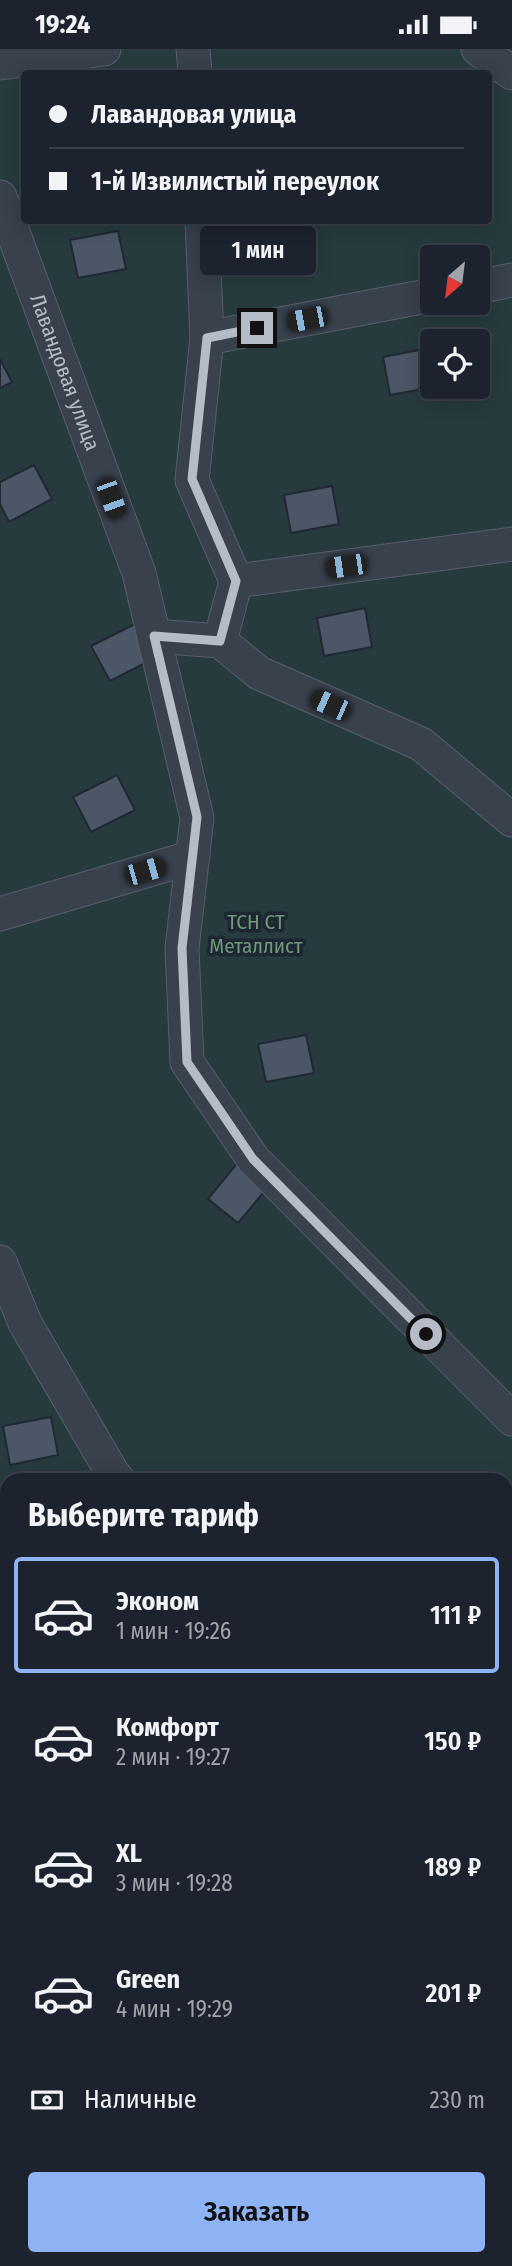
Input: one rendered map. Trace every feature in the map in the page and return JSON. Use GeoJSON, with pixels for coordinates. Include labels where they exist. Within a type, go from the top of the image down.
{"type":"FeatureCollection","features":[{"type":"Feature","properties":{"kind":"street"},"geometry":{"type":"LineString","coordinates":[[0,63],[104,49]]}},
{"type":"Feature","properties":{"kind":"street"},"geometry":{"type":"LineString","coordinates":[[193,49],[195,70]]}},
{"type":"Feature","properties":{"kind":"street"},"geometry":{"type":"LineString","coordinates":[[478,49],[512,73]]}},
{"type":"Feature","properties":{"kind":"street","name":"Лавандовая улица"},"geometry":{"type":"LineString","coordinates":[[0,197],[139,573],[197,817],[182,948],[187,1062],[253,1159],[509,1413]]}},
{"type":"Feature","properties":{"kind":"street"},"geometry":{"type":"LineString","coordinates":[[202,224],[207,338],[192,479],[236,581],[220,641]]}},
{"type":"Feature","properties":{"kind":"street"},"geometry":{"type":"LineString","coordinates":[[490,284],[512,280]]}},
{"type":"Feature","properties":{"kind":"street"},"geometry":{"type":"LineString","coordinates":[[207,338],[420,297]]}},
{"type":"Feature","properties":{"kind":"street"},"geometry":{"type":"LineString","coordinates":[[236,581],[512,544]]}},
{"type":"Feature","properties":{"kind":"street"},"geometry":{"type":"LineString","coordinates":[[154,636],[220,641],[259,673],[421,744],[512,820]]}},
{"type":"Feature","properties":{"kind":"street"},"geometry":{"type":"LineString","coordinates":[[0,914],[193,857]]}},
{"type":"Feature","properties":{"kind":"street"},"geometry":{"type":"LineString","coordinates":[[0,1262],[25,1323],[112,1473]]}},
{"type":"Feature","properties":{"kind":"green space","name":"ТСН СТ Металлист"},"geometry":{"type":"Polygon","coordinates":[[[0,49],[512,49],[512,1473],[0,1473],[0,49]]]}},
{"type":"Feature","properties":{"kind":"building"},"geometry":{"type":"Polygon","coordinates":[[[118,231],[126,269],[78,278],[70,240],[118,231]]]}},
{"type":"Feature","properties":{"kind":"building"},"geometry":{"type":"Polygon","coordinates":[[[420,350],[420,390],[390,395],[383,357],[420,350]]]}},
{"type":"Feature","properties":{"kind":"building"},"geometry":{"type":"Polygon","coordinates":[[[0,359],[12,382],[0,388],[0,359]]]}},
{"type":"Feature","properties":{"kind":"building"},"geometry":{"type":"Polygon","coordinates":[[[34,465],[52,499],[9,522],[0,504],[0,482],[34,465]]]}},
{"type":"Feature","properties":{"kind":"building"},"geometry":{"type":"Polygon","coordinates":[[[332,486],[339,524],[291,533],[284,495],[332,486]]]}},
{"type":"Feature","properties":{"kind":"building"},"geometry":{"type":"Polygon","coordinates":[[[365,608],[372,647],[324,656],[317,618],[365,608]]]}},
{"type":"Feature","properties":{"kind":"building"},"geometry":{"type":"Polygon","coordinates":[[[135,624],[153,659],[110,681],[91,646],[135,624]]]}},
{"type":"Feature","properties":{"kind":"building"},"geometry":{"type":"Polygon","coordinates":[[[117,775],[135,810],[91,832],[73,797],[117,775]]]}},
{"type":"Feature","properties":{"kind":"building"},"geometry":{"type":"Polygon","coordinates":[[[306,1035],[314,1073],[266,1082],[258,1044],[306,1035]]]}},
{"type":"Feature","properties":{"kind":"building"},"geometry":{"type":"Polygon","coordinates":[[[239,1161],[269,1186],[238,1223],[208,1199],[239,1161]]]}},
{"type":"Feature","properties":{"kind":"building"},"geometry":{"type":"Polygon","coordinates":[[[51,1417],[58,1455],[10,1465],[3,1426],[51,1417]]]}},
{"type":"Feature","properties":{"kind":"route"},"geometry":{"type":"LineString","coordinates":[[257,328],[207,338],[192,479],[236,581],[220,641],[154,636],[197,817],[182,948],[187,1062],[253,1159],[426,1334]]}}]}
